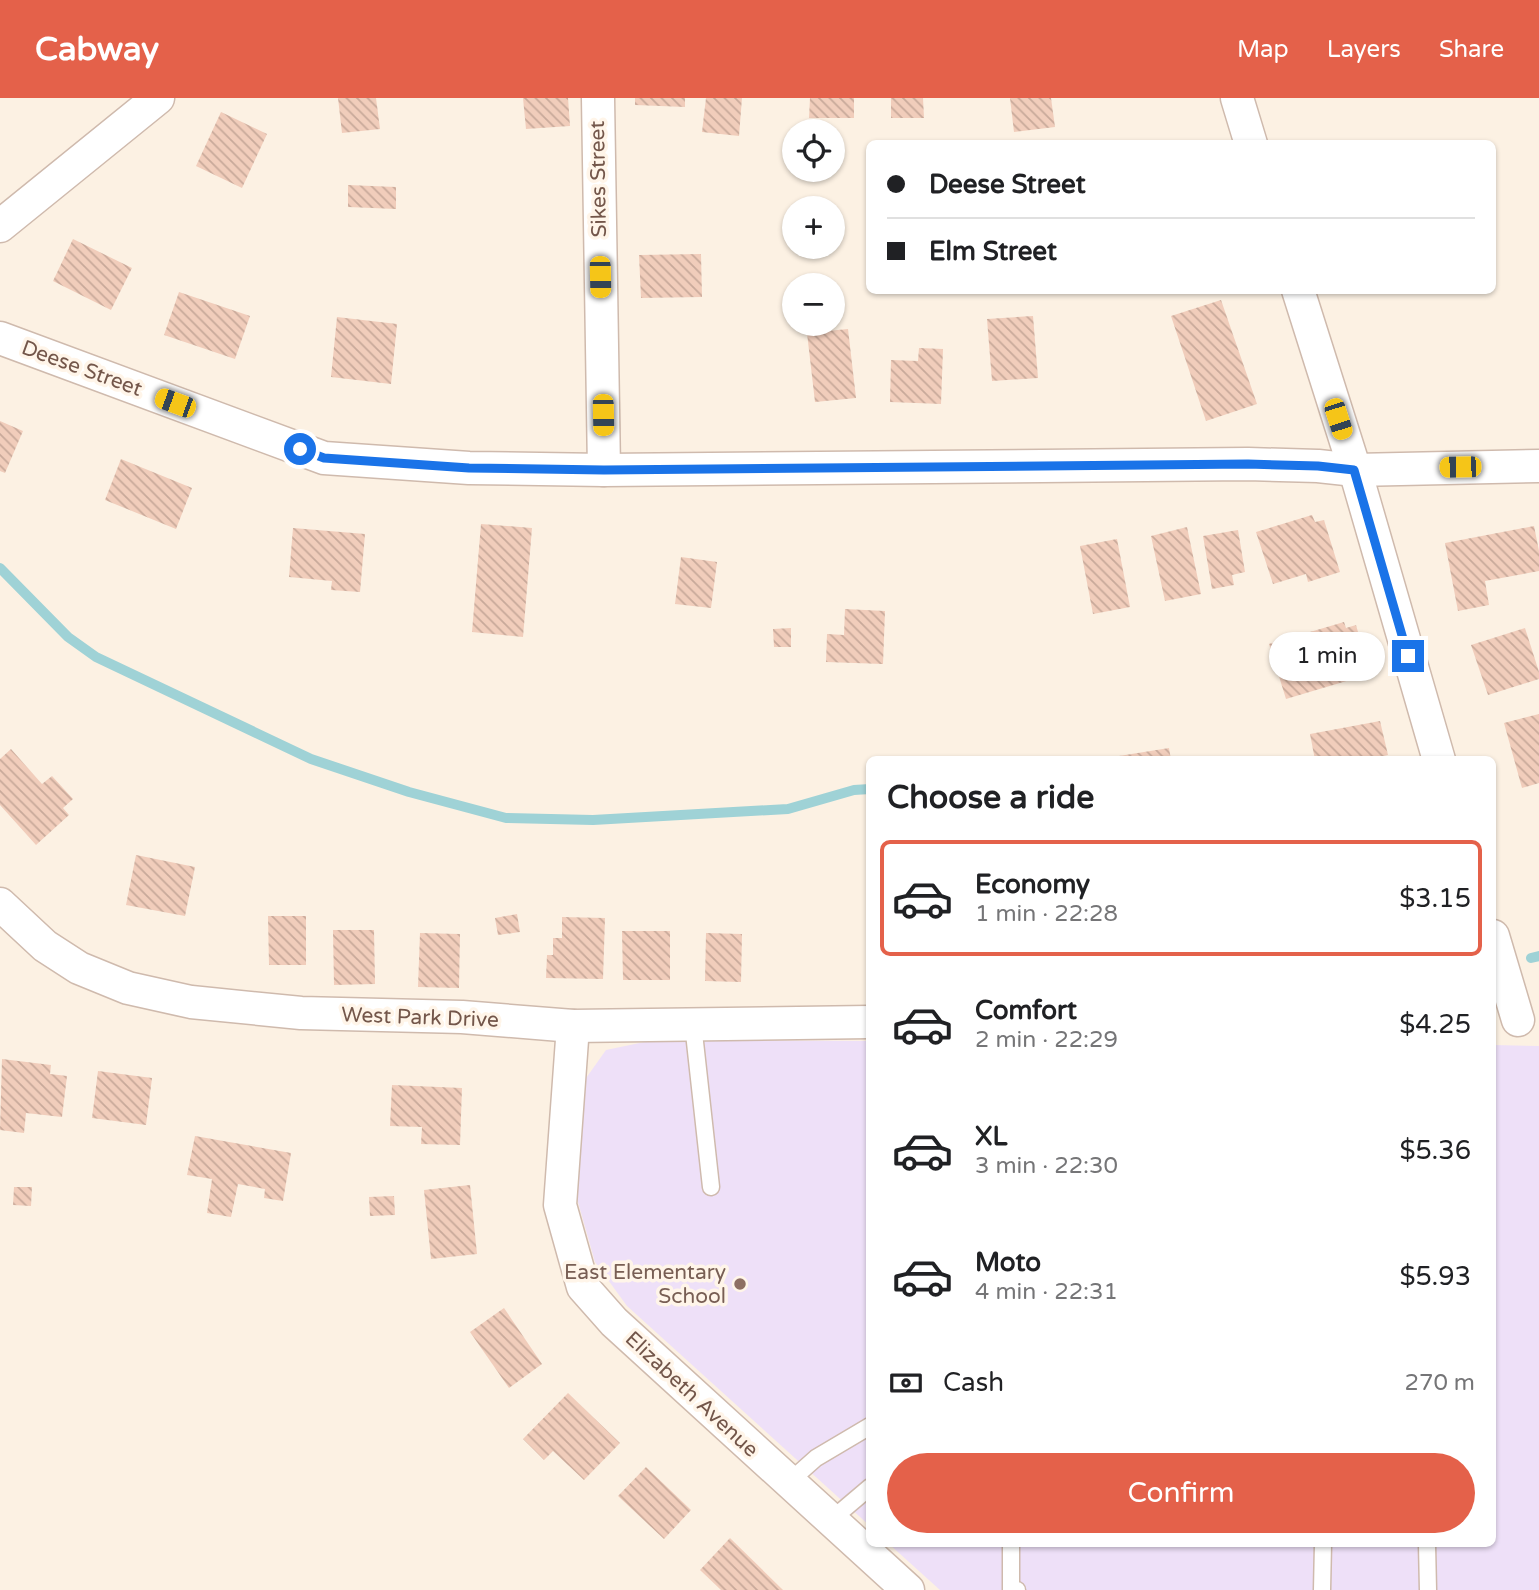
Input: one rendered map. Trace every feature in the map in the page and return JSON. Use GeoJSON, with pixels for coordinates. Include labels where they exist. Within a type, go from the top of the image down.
{"type":"FeatureCollection","features":[{"type":"Feature","properties":{"kind":"street"},"geometry":{"type":"LineString","coordinates":[[0,226],[158,98]]}},
{"type":"Feature","properties":{"kind":"street","name":"Sikes Street"},"geometry":{"type":"LineString","coordinates":[[598,98],[604,470]]}},
{"type":"Feature","properties":{"kind":"street"},"geometry":{"type":"LineString","coordinates":[[1237,98],[1250,140]]}},
{"type":"Feature","properties":{"kind":"street"},"geometry":{"type":"LineString","coordinates":[[1299,294],[1438,756]]}},
{"type":"Feature","properties":{"kind":"street","name":"Deese Street"},"geometry":{"type":"LineString","coordinates":[[0,338],[324,458],[469,468],[604,470],[1235,464],[1318,466],[1354,470],[1539,466]]}},
{"type":"Feature","properties":{"kind":"street","name":"West Park Drive"},"geometry":{"type":"LineString","coordinates":[[0,904],[45,946],[79,968],[128,988],[191,1002],[301,1013],[462,1017],[573,1026],[866,1022]]}},
{"type":"Feature","properties":{"kind":"street"},"geometry":{"type":"LineString","coordinates":[[1496,946],[1517,1020]]}},
{"type":"Feature","properties":{"kind":"street","name":"Elizabeth Avenue"},"geometry":{"type":"LineString","coordinates":[[573,1026],[560,1205],[583,1287],[614,1322],[908,1590]]}},
{"type":"Feature","properties":{"kind":"lane"},"geometry":{"type":"LineString","coordinates":[[693,1024],[711,1187]]}},
{"type":"Feature","properties":{"kind":"lane"},"geometry":{"type":"LineString","coordinates":[[789,1482],[816,1458],[866,1428]]}},
{"type":"Feature","properties":{"kind":"lane"},"geometry":{"type":"LineString","coordinates":[[831,1520],[866,1490]]}},
{"type":"Feature","properties":{"kind":"lane"},"geometry":{"type":"LineString","coordinates":[[1011,1547],[1011,1590],[1017,1590]]}},
{"type":"Feature","properties":{"kind":"lane"},"geometry":{"type":"LineString","coordinates":[[1322,1590],[1323,1547]]}},
{"type":"Feature","properties":{"kind":"lane"},"geometry":{"type":"LineString","coordinates":[[1427,1547],[1428,1590]]}},
{"type":"Feature","properties":{"kind":"shaded area","name":"East Elementary School"},"geometry":{"type":"Polygon","coordinates":[[[654,1040],[866,1041],[866,1522],[627,1306],[595,1262],[572,1181],[584,1081],[606,1050],[654,1040]]]}},
{"type":"Feature","properties":{"kind":"shaded area"},"geometry":{"type":"Polygon","coordinates":[[[1496,1045],[1539,1046],[1539,1590],[940,1590],[892,1547],[1496,1547],[1496,1045]]]}},
{"type":"Feature","properties":{"kind":"building"},"geometry":{"type":"Polygon","coordinates":[[[338,98],[376,98],[380,129],[342,133],[338,98]]]}},
{"type":"Feature","properties":{"kind":"building"},"geometry":{"type":"Polygon","coordinates":[[[523,98],[568,98],[570,126],[526,129],[523,98]]]}},
{"type":"Feature","properties":{"kind":"building"},"geometry":{"type":"Polygon","coordinates":[[[635,98],[685,98],[685,107],[635,105],[635,98]]]}},
{"type":"Feature","properties":{"kind":"building"},"geometry":{"type":"Polygon","coordinates":[[[706,98],[742,98],[739,136],[702,132],[706,98]]]}},
{"type":"Feature","properties":{"kind":"building"},"geometry":{"type":"Polygon","coordinates":[[[810,98],[854,98],[854,118],[809,118],[810,98]]]}},
{"type":"Feature","properties":{"kind":"building"},"geometry":{"type":"Polygon","coordinates":[[[891,98],[923,98],[924,118],[891,118],[891,98]]]}},
{"type":"Feature","properties":{"kind":"building"},"geometry":{"type":"Polygon","coordinates":[[[1010,98],[1051,98],[1055,127],[1014,132],[1010,98]]]}},
{"type":"Feature","properties":{"kind":"building"},"geometry":{"type":"Polygon","coordinates":[[[221,112],[267,134],[242,188],[196,166],[221,112]]]}},
{"type":"Feature","properties":{"kind":"building"},"geometry":{"type":"Polygon","coordinates":[[[348,185],[396,187],[396,209],[348,207],[348,185]]]}},
{"type":"Feature","properties":{"kind":"building"},"geometry":{"type":"Polygon","coordinates":[[[73,239],[132,268],[111,310],[53,281],[73,239]]]}},
{"type":"Feature","properties":{"kind":"building"},"geometry":{"type":"Polygon","coordinates":[[[701,254],[702,297],[641,298],[639,255],[701,254]]]}},
{"type":"Feature","properties":{"kind":"building"},"geometry":{"type":"Polygon","coordinates":[[[179,292],[250,316],[235,359],[164,335],[179,292]]]}},
{"type":"Feature","properties":{"kind":"building"},"geometry":{"type":"Polygon","coordinates":[[[1221,300],[1257,404],[1206,421],[1171,316],[1221,300]]]}},
{"type":"Feature","properties":{"kind":"building"},"geometry":{"type":"Polygon","coordinates":[[[1033,316],[1038,378],[992,381],[987,319],[1033,316]]]}},
{"type":"Feature","properties":{"kind":"building"},"geometry":{"type":"Polygon","coordinates":[[[337,317],[397,324],[391,384],[331,377],[337,317]]]}},
{"type":"Feature","properties":{"kind":"building"},"geometry":{"type":"Polygon","coordinates":[[[845,329],[848,329],[856,398],[815,402],[807,336],[845,336],[845,329]]]}},
{"type":"Feature","properties":{"kind":"building"},"geometry":{"type":"Polygon","coordinates":[[[919,348],[943,349],[941,404],[890,402],[891,360],[918,361],[919,348]]]}},
{"type":"Feature","properties":{"kind":"building"},"geometry":{"type":"Polygon","coordinates":[[[0,421],[23,431],[5,473],[0,471],[0,421]]]}},
{"type":"Feature","properties":{"kind":"building"},"geometry":{"type":"Polygon","coordinates":[[[121,459],[192,488],[176,529],[105,500],[121,459]]]}},
{"type":"Feature","properties":{"kind":"building"},"geometry":{"type":"Polygon","coordinates":[[[1312,515],[1315,522],[1324,520],[1340,572],[1308,582],[1306,574],[1273,584],[1256,532],[1312,515]]]}},
{"type":"Feature","properties":{"kind":"building"},"geometry":{"type":"Polygon","coordinates":[[[481,524],[532,528],[523,637],[472,632],[481,524]]]}},
{"type":"Feature","properties":{"kind":"building"},"geometry":{"type":"Polygon","coordinates":[[[1534,526],[1539,551],[1539,571],[1485,581],[1489,605],[1458,611],[1445,543],[1534,526]]]}},
{"type":"Feature","properties":{"kind":"building"},"geometry":{"type":"Polygon","coordinates":[[[1187,527],[1201,594],[1165,601],[1151,536],[1187,527]]]}},
{"type":"Feature","properties":{"kind":"building"},"geometry":{"type":"Polygon","coordinates":[[[293,528],[365,534],[360,592],[331,590],[332,581],[289,577],[293,528]]]}},
{"type":"Feature","properties":{"kind":"building"},"geometry":{"type":"Polygon","coordinates":[[[1238,530],[1245,572],[1232,575],[1234,585],[1212,589],[1203,536],[1238,530]]]}},
{"type":"Feature","properties":{"kind":"building"},"geometry":{"type":"Polygon","coordinates":[[[1117,539],[1130,607],[1093,614],[1080,546],[1117,539]]]}},
{"type":"Feature","properties":{"kind":"building"},"geometry":{"type":"Polygon","coordinates":[[[681,557],[717,562],[711,608],[675,604],[681,557]]]}},
{"type":"Feature","properties":{"kind":"building"},"geometry":{"type":"Polygon","coordinates":[[[845,609],[885,611],[883,664],[826,662],[827,634],[844,635],[845,609]]]}},
{"type":"Feature","properties":{"kind":"building"},"geometry":{"type":"Polygon","coordinates":[[[1344,622],[1346,628],[1356,625],[1370,674],[1286,699],[1269,644],[1344,622]]]}},
{"type":"Feature","properties":{"kind":"building"},"geometry":{"type":"Polygon","coordinates":[[[791,628],[791,647],[774,647],[773,629],[791,628]]]}},
{"type":"Feature","properties":{"kind":"building"},"geometry":{"type":"Polygon","coordinates":[[[1525,628],[1539,679],[1488,695],[1471,645],[1525,628]]]}},
{"type":"Feature","properties":{"kind":"building"},"geometry":{"type":"Polygon","coordinates":[[[1539,714],[1539,783],[1522,788],[1504,723],[1539,714]]]}},
{"type":"Feature","properties":{"kind":"building"},"geometry":{"type":"Polygon","coordinates":[[[1380,721],[1388,755],[1314,756],[1310,734],[1380,721]]]}},
{"type":"Feature","properties":{"kind":"building"},"geometry":{"type":"Polygon","coordinates":[[[1169,748],[1170,756],[1119,756],[1169,748]]]}},
{"type":"Feature","properties":{"kind":"building"},"geometry":{"type":"Polygon","coordinates":[[[11,749],[42,784],[52,776],[73,799],[63,808],[69,815],[36,845],[0,805],[0,759],[11,749]]]}},
{"type":"Feature","properties":{"kind":"building"},"geometry":{"type":"Polygon","coordinates":[[[136,855],[195,867],[185,916],[126,905],[136,855]]]}},
{"type":"Feature","properties":{"kind":"building"},"geometry":{"type":"Polygon","coordinates":[[[517,914],[520,932],[498,935],[495,918],[517,914]]]}},
{"type":"Feature","properties":{"kind":"building"},"geometry":{"type":"Polygon","coordinates":[[[268,916],[306,916],[306,965],[269,965],[268,916]]]}},
{"type":"Feature","properties":{"kind":"building"},"geometry":{"type":"Polygon","coordinates":[[[562,917],[605,918],[603,979],[546,978],[547,955],[553,955],[553,938],[562,938],[562,917]]]}},
{"type":"Feature","properties":{"kind":"building"},"geometry":{"type":"Polygon","coordinates":[[[333,930],[374,930],[375,984],[334,985],[333,930]]]}},
{"type":"Feature","properties":{"kind":"building"},"geometry":{"type":"Polygon","coordinates":[[[622,931],[670,931],[670,980],[623,980],[622,931]]]}},
{"type":"Feature","properties":{"kind":"building"},"geometry":{"type":"Polygon","coordinates":[[[420,933],[460,934],[459,988],[418,987],[420,933]]]}},
{"type":"Feature","properties":{"kind":"building"},"geometry":{"type":"Polygon","coordinates":[[[706,933],[742,934],[741,982],[705,981],[706,933]]]}},
{"type":"Feature","properties":{"kind":"building"},"geometry":{"type":"Polygon","coordinates":[[[2,1059],[51,1065],[50,1074],[67,1076],[62,1117],[26,1113],[24,1133],[0,1130],[2,1059]]]}},
{"type":"Feature","properties":{"kind":"building"},"geometry":{"type":"Polygon","coordinates":[[[98,1071],[152,1078],[146,1125],[92,1118],[98,1071]]]}},
{"type":"Feature","properties":{"kind":"building"},"geometry":{"type":"Polygon","coordinates":[[[392,1085],[462,1088],[460,1145],[421,1144],[422,1127],[390,1126],[392,1085]]]}},
{"type":"Feature","properties":{"kind":"building"},"geometry":{"type":"Polygon","coordinates":[[[195,1136],[291,1153],[283,1201],[264,1198],[265,1189],[238,1184],[231,1217],[207,1213],[212,1179],[187,1175],[195,1136]]]}},
{"type":"Feature","properties":{"kind":"building"},"geometry":{"type":"Polygon","coordinates":[[[470,1185],[477,1254],[431,1259],[424,1190],[470,1185]]]}},
{"type":"Feature","properties":{"kind":"building"},"geometry":{"type":"Polygon","coordinates":[[[14,1187],[32,1187],[31,1206],[13,1205],[14,1187]]]}},
{"type":"Feature","properties":{"kind":"building"},"geometry":{"type":"Polygon","coordinates":[[[394,1196],[395,1215],[370,1216],[369,1197],[394,1196]]]}},
{"type":"Feature","properties":{"kind":"building"},"geometry":{"type":"Polygon","coordinates":[[[504,1308],[542,1364],[509,1388],[470,1332],[504,1308]]]}},
{"type":"Feature","properties":{"kind":"building"},"geometry":{"type":"Polygon","coordinates":[[[568,1393],[620,1443],[584,1480],[553,1451],[544,1460],[523,1439],[568,1393]]]}},
{"type":"Feature","properties":{"kind":"building"},"geometry":{"type":"Polygon","coordinates":[[[646,1467],[691,1510],[664,1539],[618,1496],[646,1467]]]}},
{"type":"Feature","properties":{"kind":"building"},"geometry":{"type":"Polygon","coordinates":[[[730,1538],[783,1590],[721,1590],[700,1570],[730,1538]]]}},
{"type":"Feature","properties":{"kind":"waterway"},"geometry":{"type":"LineString","coordinates":[[0,568],[68,637],[96,657],[311,759],[409,792],[506,818],[593,820],[788,809],[854,790],[866,789]]}},
{"type":"Feature","properties":{"kind":"waterway"},"geometry":{"type":"LineString","coordinates":[[1531,958],[1539,956]]}},
{"type":"Feature","properties":{"kind":"place","name":"East Elementary School"},"geometry":{"type":"Point","coordinates":[740,1284]}},
{"type":"Feature","properties":{"kind":"route"},"geometry":{"type":"LineString","coordinates":[[300,449],[324,458],[469,468],[604,470],[1248,464],[1354,470],[1408,656]]}}]}
